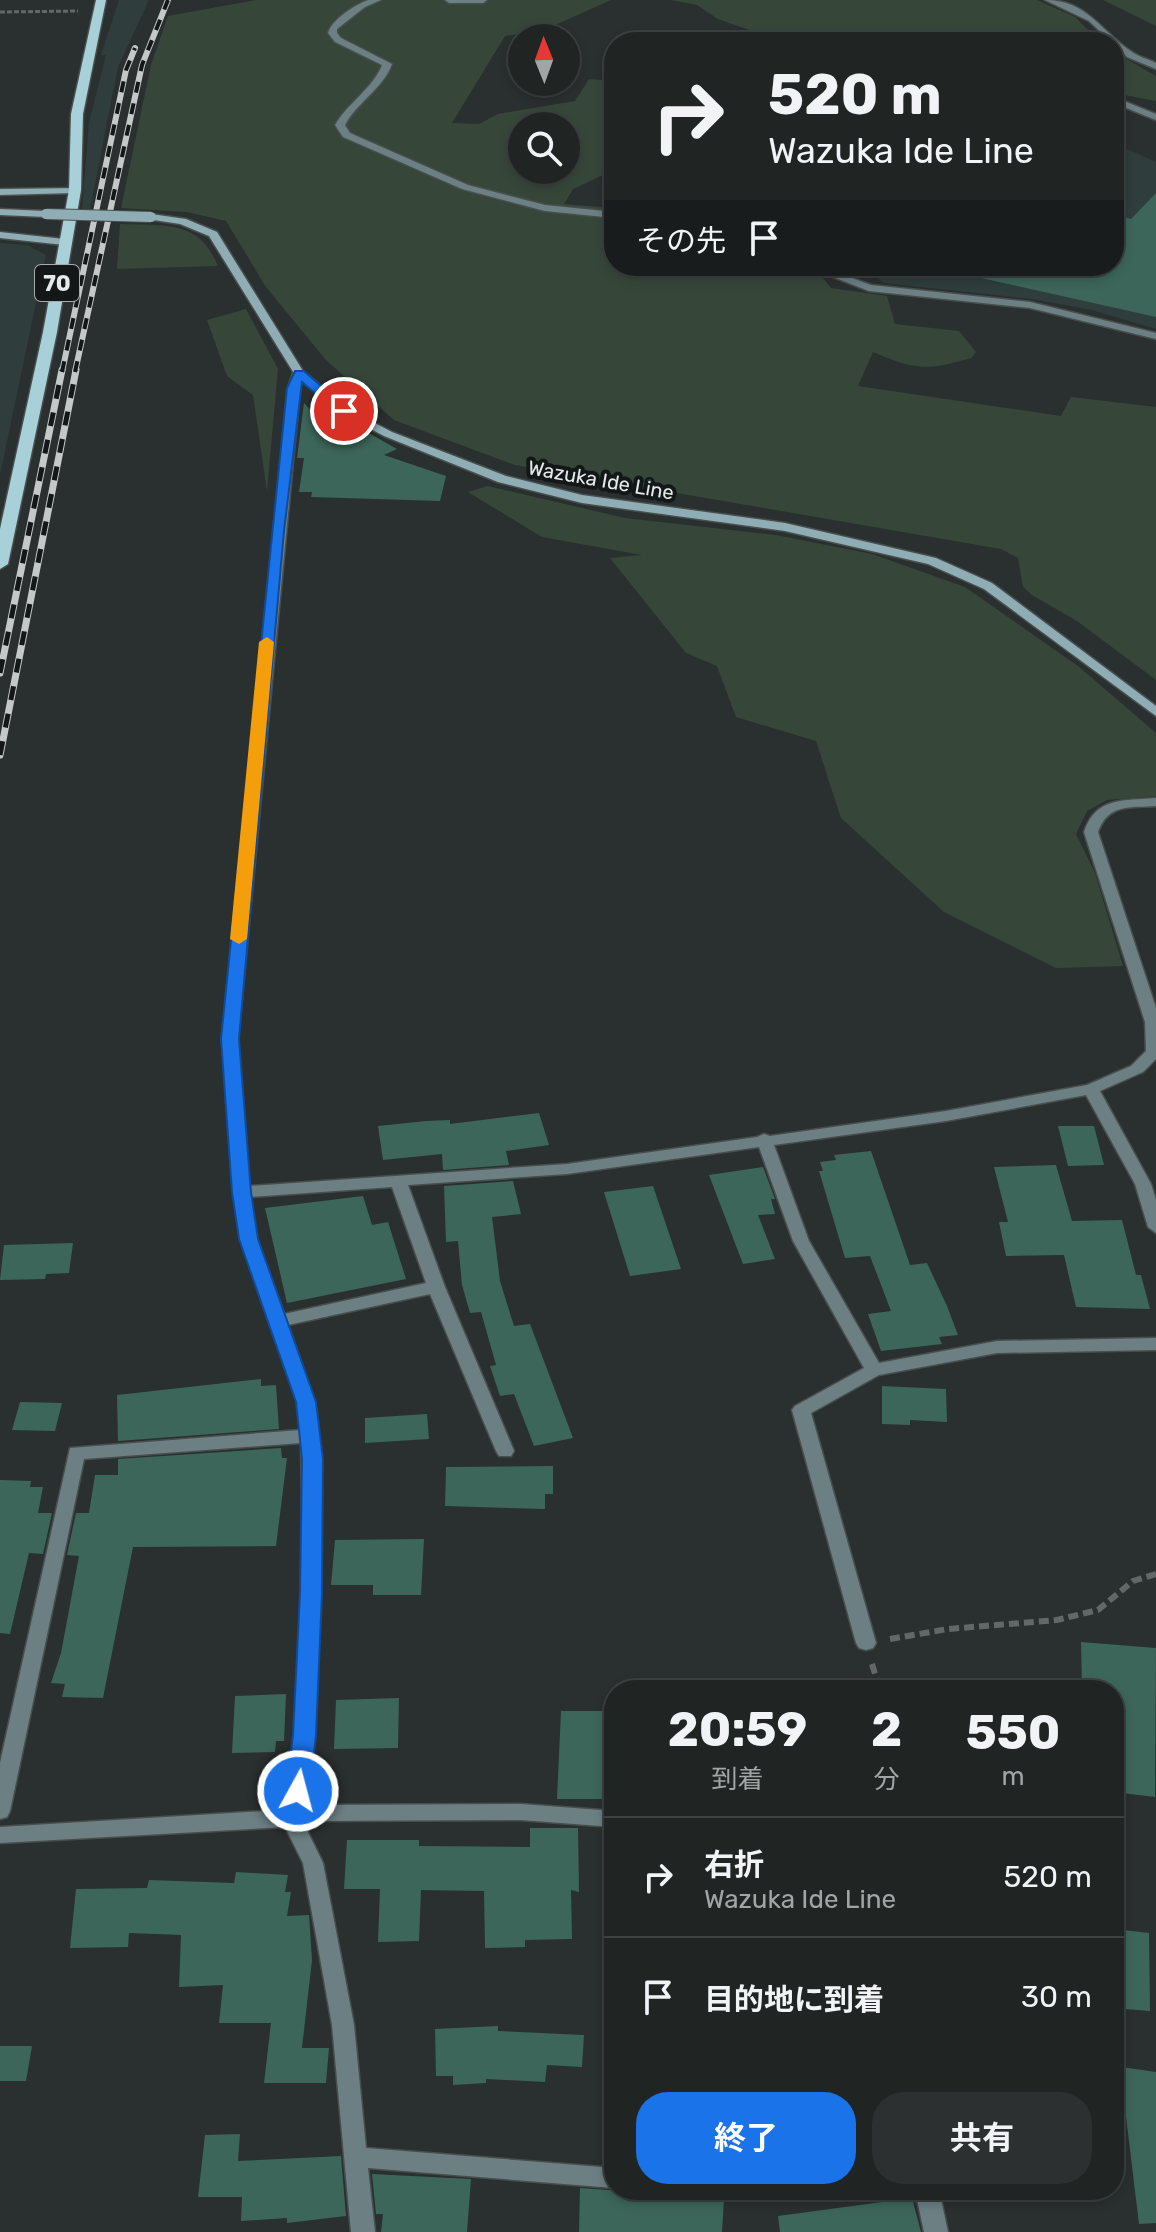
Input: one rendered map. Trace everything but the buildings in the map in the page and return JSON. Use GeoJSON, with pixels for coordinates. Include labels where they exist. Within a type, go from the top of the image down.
{"type":"FeatureCollection","features":[{"type":"Feature","properties":{"kind":"main road","name":"70"},"geometry":{"type":"LineString","coordinates":[[0,564],[50,332],[75,190],[77,114],[100,5]]}},
{"type":"Feature","properties":{"kind":"main road"},"geometry":{"type":"LineString","coordinates":[[0,192],[75,190]]}},
{"type":"Feature","properties":{"kind":"main road","name":"Wazuka Ide Line"},"geometry":{"type":"LineString","coordinates":[[0,212],[151,217],[182,221],[213,234],[299,373],[344,411],[388,434],[502,479],[582,499],[785,527],[932,561],[988,586],[1156,712]]}},
{"type":"Feature","properties":{"kind":"main road"},"geometry":{"type":"LineString","coordinates":[[0,235],[64,242]]}},
{"type":"Feature","properties":{"kind":"street"},"geometry":{"type":"LineString","coordinates":[[377,0],[362,5],[333,28],[332,33],[338,40],[387,64],[380,78],[346,112],[340,125],[346,135],[413,166],[505,200],[604,214]]}},
{"type":"Feature","properties":{"kind":"street"},"geometry":{"type":"LineString","coordinates":[[449,0],[483,0]]}},
{"type":"Feature","properties":{"kind":"street"},"geometry":{"type":"LineString","coordinates":[[1049,0],[1092,19],[1104,32]]}},
{"type":"Feature","properties":{"kind":"street"},"geometry":{"type":"LineString","coordinates":[[1124,50],[1156,66]]}},
{"type":"Feature","properties":{"kind":"street"},"geometry":{"type":"LineString","coordinates":[[1124,104],[1156,117]]}},
{"type":"Feature","properties":{"kind":"street"},"geometry":{"type":"LineString","coordinates":[[835,276],[869,288],[1030,305],[1156,336]]}},
{"type":"Feature","properties":{"kind":"street"},"geometry":{"type":"LineString","coordinates":[[299,373],[294,388],[277,531],[230,1039],[241,1192],[255,1265],[306,1402],[307,1436],[312,1459],[312,1580],[305,1735],[291,1818],[313,1863],[343,2025],[363,2232]]}},
{"type":"Feature","properties":{"kind":"street"},"geometry":{"type":"LineString","coordinates":[[241,1192],[567,1169],[764,1139],[946,1116],[1091,1089],[1137,1069],[1154,1052],[1153,1022],[1091,832],[1095,820],[1110,806],[1156,802]]}},
{"type":"Feature","properties":{"kind":"street"},"geometry":{"type":"LineString","coordinates":[[1091,1089],[1143,1184],[1156,1227]]}},
{"type":"Feature","properties":{"kind":"street"},"geometry":{"type":"LineString","coordinates":[[764,1139],[801,1241],[874,1370]]}},
{"type":"Feature","properties":{"kind":"street"},"geometry":{"type":"LineString","coordinates":[[399,1182],[436,1287],[505,1451]]}},
{"type":"Feature","properties":{"kind":"street"},"geometry":{"type":"LineString","coordinates":[[276,1322],[436,1287]]}},
{"type":"Feature","properties":{"kind":"street"},"geometry":{"type":"LineString","coordinates":[[866,1643],[801,1410],[874,1370],[997,1347],[1156,1344]]}},
{"type":"Feature","properties":{"kind":"street"},"geometry":{"type":"LineString","coordinates":[[0,1811],[76,1453],[307,1436]]}},
{"type":"Feature","properties":{"kind":"street"},"geometry":{"type":"LineString","coordinates":[[0,1835],[291,1818],[313,1813],[521,1812],[604,1818]]}},
{"type":"Feature","properties":{"kind":"street"},"geometry":{"type":"LineString","coordinates":[[356,2157],[604,2177]]}},
{"type":"Feature","properties":{"kind":"street"},"geometry":{"type":"LineString","coordinates":[[929,2200],[936,2232]]}},
{"type":"Feature","properties":{"kind":"path"},"geometry":{"type":"LineString","coordinates":[[0,12],[100,5]]}},
{"type":"Feature","properties":{"kind":"path"},"geometry":{"type":"LineString","coordinates":[[866,1643],[948,1629],[1057,1620],[1098,1610],[1133,1581],[1156,1574]]}},
{"type":"Feature","properties":{"kind":"shaded area"},"geometry":{"type":"Polygon","coordinates":[[[119,0],[149,0],[118,67],[90,210],[82,210],[89,122],[106,55],[101,55],[119,0]]]}},
{"type":"Feature","properties":{"kind":"shaded area"},"geometry":{"type":"Polygon","coordinates":[[[1124,148],[1156,162],[1156,329],[1092,310],[1032,299],[884,283],[876,277],[1124,276],[1124,148]]]}},
{"type":"Feature","properties":{"kind":"shaded area"},"geometry":{"type":"Polygon","coordinates":[[[0,243],[27,245],[46,255],[0,475],[0,243]]]}},
{"type":"Feature","properties":{"kind":"green space"},"geometry":{"type":"Polygon","coordinates":[[[256,0],[611,0],[557,24],[508,24],[508,36],[452,123],[479,124],[508,112],[508,184],[580,184],[580,112],[510,112],[575,101],[589,79],[604,80],[603,175],[573,189],[564,204],[604,207],[604,276],[822,276],[831,288],[887,296],[895,324],[959,331],[976,352],[971,358],[921,367],[873,352],[858,386],[1061,416],[1071,397],[1156,407],[1156,680],[1077,621],[1032,595],[1023,587],[1018,558],[1001,549],[515,465],[394,420],[326,360],[266,287],[226,221],[187,212],[121,208],[151,65],[168,16],[256,0]]]}},
{"type":"Feature","properties":{"kind":"green space"},"geometry":{"type":"Polygon","coordinates":[[[671,0],[1037,0],[1075,17],[1090,32],[755,32],[718,19],[697,5],[671,0]]]}},
{"type":"Feature","properties":{"kind":"green space"},"geometry":{"type":"Polygon","coordinates":[[[1103,0],[1156,0],[1156,26],[1103,0]]]}},
{"type":"Feature","properties":{"kind":"green space"},"geometry":{"type":"Polygon","coordinates":[[[1124,58],[1156,76],[1156,101],[1124,95],[1124,58]]]}},
{"type":"Feature","properties":{"kind":"green space"},"geometry":{"type":"Polygon","coordinates":[[[120,224],[166,226],[191,233],[210,251],[218,266],[117,269],[120,224]]]}},
{"type":"Feature","properties":{"kind":"green space"},"geometry":{"type":"Polygon","coordinates":[[[246,309],[278,369],[267,491],[253,395],[227,376],[207,320],[246,309]]]}},
{"type":"Feature","properties":{"kind":"green space"},"geometry":{"type":"Polygon","coordinates":[[[488,486],[625,518],[776,535],[872,554],[965,587],[1078,666],[1156,733],[1156,796],[1107,800],[1087,811],[1076,834],[1095,873],[1123,966],[1056,968],[944,912],[841,818],[816,741],[736,717],[717,666],[686,653],[610,558],[642,555],[542,537],[468,492],[488,486]]]}},
{"type":"Feature","properties":{"kind":"railway"},"geometry":{"type":"LineString","coordinates":[[75,372],[142,65],[168,0]]}},
{"type":"Feature","properties":{"kind":"railway"},"geometry":{"type":"LineString","coordinates":[[62,372],[126,70],[135,48]]}},
{"type":"Feature","properties":{"kind":"railway"},"geometry":{"type":"LineString","coordinates":[[0,673],[62,370]]}},
{"type":"Feature","properties":{"kind":"railway"},"geometry":{"type":"LineString","coordinates":[[0,755],[76,370]]}},
{"type":"Feature","properties":{"kind":"slow traffic"},"geometry":{"type":"LineString","coordinates":[[239,939],[267,642]]}},
{"type":"Feature","properties":{"kind":"route"},"geometry":{"type":"LineString","coordinates":[[298,1791],[305,1735],[311,1593],[312,1459],[307,1436],[306,1402],[265,1294],[249,1239],[241,1192],[230,1039],[277,531],[287,436],[299,373],[344,411]]}}]}
